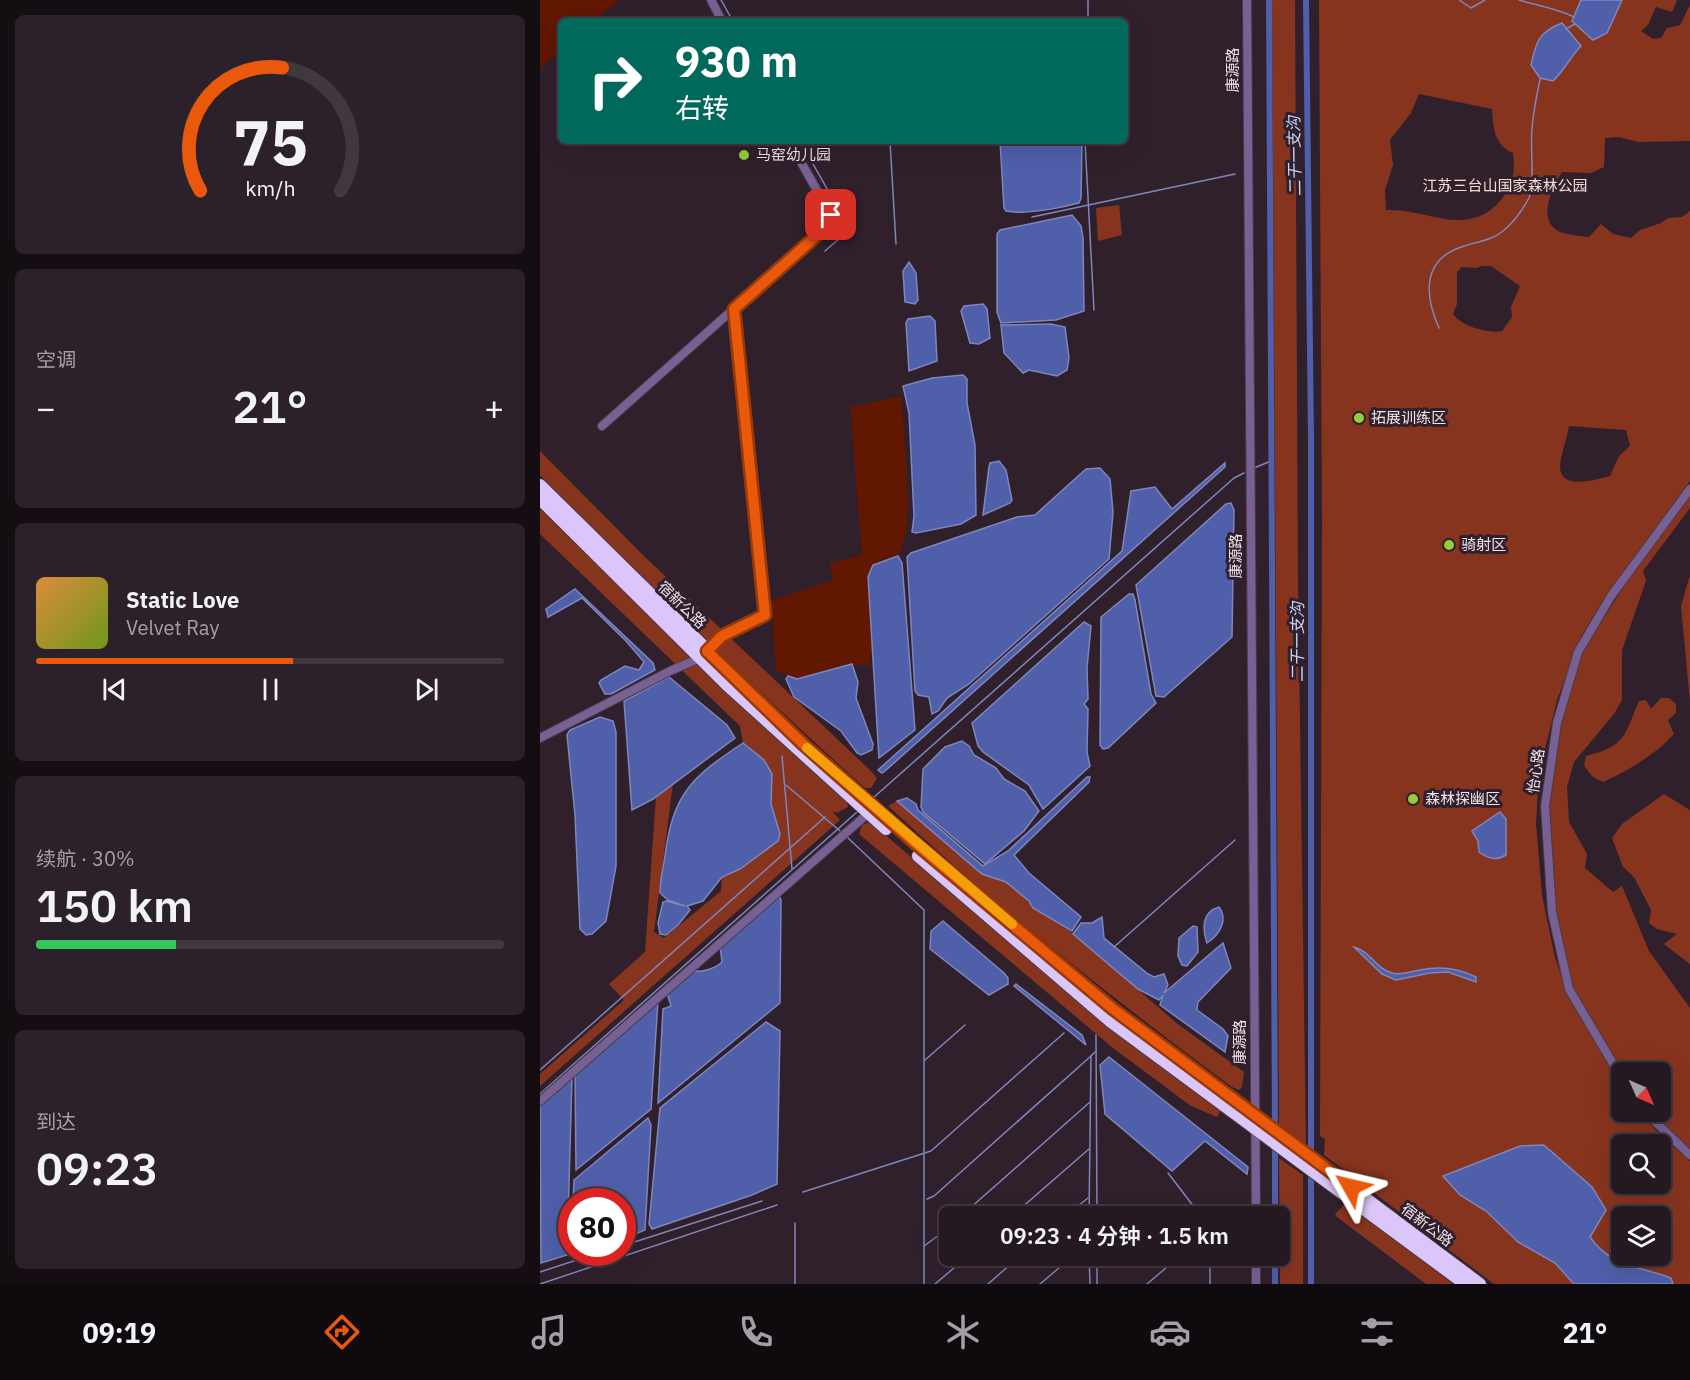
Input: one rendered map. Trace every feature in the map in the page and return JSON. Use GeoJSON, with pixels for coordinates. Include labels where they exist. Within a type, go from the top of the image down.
{"type":"FeatureCollection","features":[{"type":"Feature","properties":{"kind":"highway","name":"宿新公路"},"geometry":{"type":"LineString","coordinates":[[540,485],[704,655]]}},
{"type":"Feature","properties":{"kind":"highway","name":"宿新公路"},"geometry":{"type":"LineString","coordinates":[[540,499],[871,810],[1111,1022],[1255,1127],[1271,1133]]}},
{"type":"Feature","properties":{"kind":"highway","name":"宿新公路"},"geometry":{"type":"LineString","coordinates":[[871,810],[1113,1009],[1254,1113],[1271,1133],[1480,1284]]}},
{"type":"Feature","properties":{"kind":"highway","name":"宿新公路"},"geometry":{"type":"LineString","coordinates":[[1314,1165],[1465,1284]]}},
{"type":"Feature","properties":{"kind":"street"},"geometry":{"type":"LineString","coordinates":[[711,0],[721,18]]}},
{"type":"Feature","properties":{"kind":"street","name":"康源路"},"geometry":{"type":"LineString","coordinates":[[1247,0],[1255,1127]]}},
{"type":"Feature","properties":{"kind":"street"},"geometry":{"type":"LineString","coordinates":[[602,426],[823,230],[831,215],[791,144]]}},
{"type":"Feature","properties":{"kind":"street"},"geometry":{"type":"LineString","coordinates":[[540,738],[704,655],[722,636],[765,615],[734,309]]}},
{"type":"Feature","properties":{"kind":"street","name":"怡心路"},"geometry":{"type":"LineString","coordinates":[[1612,1062],[1569,989],[1552,912],[1545,806],[1557,723],[1578,652],[1611,596],[1690,489]]}},
{"type":"Feature","properties":{"kind":"street"},"geometry":{"type":"LineString","coordinates":[[540,1101],[871,810]]}},
{"type":"Feature","properties":{"kind":"street"},"geometry":{"type":"LineString","coordinates":[[1656,1122],[1690,1155]]}},
{"type":"Feature","properties":{"kind":"street"},"geometry":{"type":"LineString","coordinates":[[1255,1127],[1256,1206]]}},
{"type":"Feature","properties":{"kind":"street"},"geometry":{"type":"LineString","coordinates":[[1256,1266],[1256,1284]]}},
{"type":"Feature","properties":{"kind":"shaded area"},"geometry":{"type":"Polygon","coordinates":[[[540,0],[619,0],[598,18],[558,18],[558,53],[540,68],[540,0]]]}},
{"type":"Feature","properties":{"kind":"shaded area"},"geometry":{"type":"Polygon","coordinates":[[[1272,0],[1295,0],[1298,581],[1306,1144],[1279,1124],[1272,0]]]}},
{"type":"Feature","properties":{"kind":"shaded area","name":"江苏三台山国家森林公园"},"geometry":{"type":"Polygon","coordinates":[[[1319,0],[1677,0],[1672,12],[1656,7],[1648,25],[1641,31],[1653,39],[1661,38],[1667,28],[1680,25],[1690,5],[1690,141],[1638,142],[1619,137],[1605,138],[1604,167],[1591,173],[1562,172],[1554,186],[1547,212],[1553,227],[1563,233],[1589,237],[1601,224],[1613,234],[1631,238],[1640,230],[1661,223],[1668,218],[1682,217],[1690,211],[1690,481],[1605,597],[1582,635],[1557,700],[1539,774],[1536,824],[1542,895],[1555,958],[1569,996],[1611,1069],[1611,1122],[1649,1122],[1659,1134],[1611,1134],[1611,1194],[1671,1194],[1671,1145],[1690,1161],[1690,1284],[1494,1284],[1324,1155],[1325,1139],[1320,1136],[1322,519],[1319,0]],[[1419,94],[1411,113],[1390,140],[1393,165],[1385,190],[1386,210],[1460,220],[1474,218],[1487,212],[1504,196],[1510,184],[1514,160],[1513,153],[1498,140],[1492,109],[1419,94]],[[1491,266],[1462,267],[1457,272],[1457,304],[1453,314],[1462,322],[1475,328],[1502,331],[1512,317],[1511,307],[1520,286],[1491,266]],[[1569,426],[1561,458],[1562,475],[1567,479],[1581,482],[1610,476],[1619,456],[1630,446],[1626,430],[1569,426]]]}},
{"type":"Feature","properties":{"kind":"shaded area"},"geometry":{"type":"Polygon","coordinates":[[[1119,205],[1122,235],[1098,241],[1096,208],[1119,205]]]}},
{"type":"Feature","properties":{"kind":"shaded area"},"geometry":{"type":"Polygon","coordinates":[[[901,396],[907,479],[907,522],[904,541],[898,556],[873,565],[868,577],[873,642],[869,666],[847,664],[797,679],[776,671],[771,601],[833,580],[829,563],[862,555],[850,407],[901,396]]]}},
{"type":"Feature","properties":{"kind":"shaded area"},"geometry":{"type":"Polygon","coordinates":[[[540,451],[644,556],[872,772],[877,778],[871,788],[865,788],[741,673],[540,475],[540,451]]]}},
{"type":"Feature","properties":{"kind":"shaded area"},"geometry":{"type":"Polygon","coordinates":[[[1690,494],[1690,508],[1643,571],[1646,581],[1622,650],[1622,700],[1614,714],[1574,762],[1567,787],[1569,822],[1587,854],[1585,868],[1613,892],[1622,886],[1649,951],[1690,1008],[1690,1151],[1660,1122],[1671,1122],[1671,1062],[1616,1062],[1598,1035],[1572,985],[1555,909],[1548,807],[1559,724],[1583,650],[1639,563],[1690,494]]]}},
{"type":"Feature","properties":{"kind":"shaded area"},"geometry":{"type":"Polygon","coordinates":[[[540,507],[732,697],[847,802],[848,807],[837,813],[832,811],[840,820],[540,1086],[540,1074],[624,1000],[609,984],[645,952],[656,796],[673,783],[654,932],[664,938],[721,891],[722,877],[740,869],[780,834],[748,746],[743,743],[740,726],[540,534],[540,507]]]}},
{"type":"Feature","properties":{"kind":"shaded area"},"geometry":{"type":"Polygon","coordinates":[[[1690,575],[1690,702],[1681,606],[1690,575]]]}},
{"type":"Feature","properties":{"kind":"shaded area"},"geometry":{"type":"Polygon","coordinates":[[[1661,698],[1669,698],[1676,704],[1676,713],[1668,720],[1674,734],[1650,755],[1622,772],[1603,782],[1593,777],[1584,766],[1586,756],[1609,748],[1622,738],[1639,701],[1646,700],[1651,709],[1661,698]]]}},
{"type":"Feature","properties":{"kind":"shaded area"},"geometry":{"type":"Polygon","coordinates":[[[1664,794],[1690,810],[1690,964],[1664,944],[1677,934],[1657,929],[1649,923],[1651,910],[1634,877],[1623,867],[1612,838],[1622,824],[1664,794]]]}},
{"type":"Feature","properties":{"kind":"shaded area"},"geometry":{"type":"Polygon","coordinates":[[[897,801],[982,874],[1006,882],[1029,901],[1033,908],[1070,931],[1179,1025],[1244,1072],[1242,1087],[1239,1090],[1232,1087],[1013,916],[888,806],[897,801]]]}},
{"type":"Feature","properties":{"kind":"shaded area"},"geometry":{"type":"Polygon","coordinates":[[[870,822],[1105,1022],[1221,1110],[1217,1117],[1191,1106],[1113,1048],[859,834],[862,825],[870,822]]]}},
{"type":"Feature","properties":{"kind":"shaded area"},"geometry":{"type":"Polygon","coordinates":[[[1279,1158],[1303,1175],[1303,1284],[1280,1284],[1280,1266],[1290,1266],[1290,1206],[1279,1206],[1279,1158]]]}},
{"type":"Feature","properties":{"kind":"shaded area"},"geometry":{"type":"Polygon","coordinates":[[[1344,1205],[1352,1206],[1453,1284],[1426,1284],[1337,1217],[1335,1214],[1344,1205]]]}},
{"type":"Feature","properties":{"kind":"water"},"geometry":{"type":"Polygon","coordinates":[[[1581,0],[1622,0],[1607,33],[1593,40],[1572,21],[1581,0]]]}},
{"type":"Feature","properties":{"kind":"water"},"geometry":{"type":"Polygon","coordinates":[[[1562,23],[1581,46],[1553,81],[1540,78],[1531,65],[1537,44],[1543,34],[1562,23]]]}},
{"type":"Feature","properties":{"kind":"water"},"geometry":{"type":"Polygon","coordinates":[[[1000,144],[1082,144],[1079,203],[1032,212],[1006,211],[1000,144]]]}},
{"type":"Feature","properties":{"kind":"water"},"geometry":{"type":"Polygon","coordinates":[[[1072,215],[1081,226],[1083,238],[1084,311],[1056,320],[1001,323],[997,312],[997,234],[1000,230],[1072,215]]]}},
{"type":"Feature","properties":{"kind":"water"},"geometry":{"type":"Polygon","coordinates":[[[909,262],[916,273],[918,300],[915,304],[905,302],[903,271],[909,262]]]}},
{"type":"Feature","properties":{"kind":"water"},"geometry":{"type":"Polygon","coordinates":[[[983,304],[987,309],[990,338],[979,344],[970,343],[961,311],[964,306],[983,304]]]}},
{"type":"Feature","properties":{"kind":"water"},"geometry":{"type":"Polygon","coordinates":[[[930,316],[935,321],[937,361],[909,371],[906,323],[908,319],[930,316]]]}},
{"type":"Feature","properties":{"kind":"water"},"geometry":{"type":"Polygon","coordinates":[[[1051,324],[1065,327],[1069,358],[1067,370],[1057,376],[1029,370],[1023,373],[1004,353],[1001,325],[1051,324]]]}},
{"type":"Feature","properties":{"kind":"water"},"geometry":{"type":"Polygon","coordinates":[[[963,375],[967,379],[967,403],[975,445],[976,515],[961,524],[912,532],[914,516],[909,413],[903,386],[932,378],[963,375]]]}},
{"type":"Feature","properties":{"kind":"water"},"geometry":{"type":"Polygon","coordinates":[[[999,461],[1006,470],[1012,500],[983,515],[990,463],[999,461]]]}},
{"type":"Feature","properties":{"kind":"water"},"geometry":{"type":"Polygon","coordinates":[[[1225,463],[1225,467],[885,771],[882,773],[878,770],[1122,551],[1131,491],[1155,487],[1172,509],[1225,463]]]}},
{"type":"Feature","properties":{"kind":"water"},"geometry":{"type":"Polygon","coordinates":[[[1100,468],[1110,479],[1113,512],[1109,559],[969,684],[947,698],[938,711],[932,714],[929,697],[918,695],[915,691],[907,557],[911,553],[1017,517],[1035,515],[1086,469],[1100,468]]]}},
{"type":"Feature","properties":{"kind":"water"},"geometry":{"type":"Polygon","coordinates":[[[1231,503],[1234,510],[1232,637],[1164,697],[1156,696],[1136,585],[1226,504],[1231,503]]]}},
{"type":"Feature","properties":{"kind":"water"},"geometry":{"type":"Polygon","coordinates":[[[898,556],[902,563],[915,730],[879,758],[868,577],[873,565],[898,556]]]}},
{"type":"Feature","properties":{"kind":"water"},"geometry":{"type":"Polygon","coordinates":[[[575,589],[653,663],[655,670],[611,694],[605,694],[599,683],[601,680],[625,666],[639,670],[644,662],[582,598],[548,617],[546,609],[575,589]]]}},
{"type":"Feature","properties":{"kind":"water"},"geometry":{"type":"Polygon","coordinates":[[[1129,594],[1133,594],[1135,600],[1151,694],[1156,703],[1108,748],[1103,749],[1100,745],[1101,617],[1129,594]]]}},
{"type":"Feature","properties":{"kind":"water"},"geometry":{"type":"Polygon","coordinates":[[[1084,622],[1091,626],[1087,668],[1088,699],[1084,704],[1088,709],[1087,752],[1090,766],[1043,809],[1029,785],[978,746],[972,723],[1084,622]]]}},
{"type":"Feature","properties":{"kind":"water"},"geometry":{"type":"Polygon","coordinates":[[[852,664],[858,682],[856,698],[873,744],[872,750],[861,755],[841,731],[794,697],[786,679],[788,676],[797,679],[852,664]]]}},
{"type":"Feature","properties":{"kind":"water"},"geometry":{"type":"Polygon","coordinates":[[[669,677],[727,725],[735,738],[653,799],[632,810],[624,701],[669,677]]]}},
{"type":"Feature","properties":{"kind":"water"},"geometry":{"type":"Polygon","coordinates":[[[600,717],[613,721],[616,732],[616,866],[606,921],[592,934],[586,935],[580,929],[575,815],[567,735],[570,730],[600,717]]]}},
{"type":"Feature","properties":{"kind":"water"},"geometry":{"type":"Polygon","coordinates":[[[962,741],[969,746],[974,755],[996,768],[1004,779],[1025,791],[1039,811],[1024,831],[985,864],[923,812],[921,807],[923,769],[945,747],[962,741]]]}},
{"type":"Feature","properties":{"kind":"water"},"geometry":{"type":"Polygon","coordinates":[[[743,743],[764,760],[772,774],[771,804],[780,834],[778,841],[740,869],[722,877],[703,901],[687,906],[690,910],[678,925],[666,935],[660,934],[658,923],[663,902],[685,906],[668,900],[660,893],[673,817],[688,789],[698,777],[743,743]]]}},
{"type":"Feature","properties":{"kind":"water"},"geometry":{"type":"Polygon","coordinates":[[[1087,777],[1090,777],[1089,782],[1014,855],[1029,873],[1081,917],[1072,931],[1033,908],[1029,901],[1006,882],[982,874],[897,801],[907,798],[916,804],[918,810],[983,866],[1008,851],[1087,777]]]}},
{"type":"Feature","properties":{"kind":"water"},"geometry":{"type":"Polygon","coordinates":[[[1500,812],[1506,819],[1506,855],[1492,858],[1479,852],[1478,841],[1472,831],[1500,812]]]}},
{"type":"Feature","properties":{"kind":"water"},"geometry":{"type":"Polygon","coordinates":[[[779,895],[781,900],[780,1003],[658,1103],[663,1009],[671,1006],[667,993],[691,970],[708,970],[722,962],[720,946],[779,895]]]}},
{"type":"Feature","properties":{"kind":"water"},"geometry":{"type":"Polygon","coordinates":[[[1219,907],[1223,922],[1215,936],[1207,943],[1204,932],[1206,917],[1213,909],[1219,907]]]}},
{"type":"Feature","properties":{"kind":"water"},"geometry":{"type":"Polygon","coordinates":[[[1102,917],[1104,938],[1148,974],[1154,977],[1164,974],[1168,985],[1164,993],[1223,943],[1231,968],[1198,1002],[1197,1010],[1223,1029],[1228,1036],[1225,1052],[1160,1005],[1163,995],[1159,1000],[1138,989],[1073,934],[1081,923],[1092,923],[1102,917]]]}},
{"type":"Feature","properties":{"kind":"water"},"geometry":{"type":"Polygon","coordinates":[[[943,921],[1004,973],[1008,978],[1008,984],[989,995],[930,949],[931,931],[943,921]]]}},
{"type":"Feature","properties":{"kind":"water"},"geometry":{"type":"Polygon","coordinates":[[[1193,926],[1197,927],[1198,952],[1187,966],[1182,965],[1178,956],[1179,938],[1193,926]]]}},
{"type":"Feature","properties":{"kind":"water"},"geometry":{"type":"Polygon","coordinates":[[[1354,947],[1392,973],[1403,974],[1435,968],[1449,969],[1476,977],[1476,982],[1448,972],[1396,980],[1382,974],[1354,947]]]}},
{"type":"Feature","properties":{"kind":"water"},"geometry":{"type":"Polygon","coordinates":[[[1016,984],[1082,1035],[1086,1045],[1014,986],[1016,984]]]}},
{"type":"Feature","properties":{"kind":"water"},"geometry":{"type":"Polygon","coordinates":[[[658,1000],[651,1109],[576,1170],[575,1074],[658,1000]]]}},
{"type":"Feature","properties":{"kind":"water"},"geometry":{"type":"Polygon","coordinates":[[[766,1022],[780,1031],[777,1184],[752,1195],[652,1229],[649,1224],[660,1108],[766,1022]]]}},
{"type":"Feature","properties":{"kind":"water"},"geometry":{"type":"Polygon","coordinates":[[[1109,1057],[1248,1167],[1247,1174],[1205,1141],[1172,1171],[1105,1114],[1100,1065],[1109,1057]]]}},
{"type":"Feature","properties":{"kind":"water"},"geometry":{"type":"Polygon","coordinates":[[[572,1077],[569,1188],[558,1188],[558,1258],[541,1263],[540,1104],[572,1077]]]}},
{"type":"Feature","properties":{"kind":"water"},"geometry":{"type":"Polygon","coordinates":[[[648,1118],[651,1125],[645,1230],[636,1234],[636,1188],[574,1188],[574,1180],[648,1118]]]}},
{"type":"Feature","properties":{"kind":"water"},"geometry":{"type":"Polygon","coordinates":[[[1544,1145],[1592,1187],[1606,1210],[1590,1237],[1611,1257],[1611,1266],[1632,1266],[1671,1278],[1673,1284],[1574,1284],[1555,1263],[1518,1242],[1486,1211],[1460,1195],[1443,1176],[1520,1146],[1544,1145]]]}},
{"type":"Feature","properties":{"kind":"waterway"},"geometry":{"type":"LineString","coordinates":[[721,0],[730,16]]}},
{"type":"Feature","properties":{"kind":"waterway"},"geometry":{"type":"LineString","coordinates":[[1088,0],[1088,18]]}},
{"type":"Feature","properties":{"kind":"waterway"},"geometry":{"type":"LineString","coordinates":[[1269,0],[1275,1130]]}},
{"type":"Feature","properties":{"kind":"waterway","name":"二干一支沟"},"geometry":{"type":"LineString","coordinates":[[1306,0],[1311,439],[1311,1157]]}},
{"type":"Feature","properties":{"kind":"waterway"},"geometry":{"type":"LineString","coordinates":[[1459,0],[1471,8],[1485,0]]}},
{"type":"Feature","properties":{"kind":"waterway"},"geometry":{"type":"LineString","coordinates":[[1519,0],[1574,17]]}},
{"type":"Feature","properties":{"kind":"waterway"},"geometry":{"type":"LineString","coordinates":[[1566,29],[1575,24]]}},
{"type":"Feature","properties":{"kind":"waterway"},"geometry":{"type":"LineString","coordinates":[[1439,328],[1429,294],[1432,273],[1437,264],[1456,249],[1498,235],[1518,216],[1529,198],[1532,183],[1533,123],[1540,79]]}},
{"type":"Feature","properties":{"kind":"waterway"},"geometry":{"type":"LineString","coordinates":[[802,144],[847,224],[848,231],[825,251]]}},
{"type":"Feature","properties":{"kind":"waterway"},"geometry":{"type":"LineString","coordinates":[[890,144],[896,244]]}},
{"type":"Feature","properties":{"kind":"waterway"},"geometry":{"type":"LineString","coordinates":[[1085,144],[1094,310]]}},
{"type":"Feature","properties":{"kind":"waterway"},"geometry":{"type":"LineString","coordinates":[[1032,217],[1235,174]]}},
{"type":"Feature","properties":{"kind":"waterway"},"geometry":{"type":"LineString","coordinates":[[1254,468],[1271,461]]}},
{"type":"Feature","properties":{"kind":"waterway"},"geometry":{"type":"LineString","coordinates":[[873,798],[1234,478],[1244,473]]}},
{"type":"Feature","properties":{"kind":"waterway"},"geometry":{"type":"LineString","coordinates":[[782,756],[792,869]]}},
{"type":"Feature","properties":{"kind":"waterway"},"geometry":{"type":"LineString","coordinates":[[786,785],[840,831]]}},
{"type":"Feature","properties":{"kind":"waterway"},"geometry":{"type":"LineString","coordinates":[[540,1094],[857,812]]}},
{"type":"Feature","properties":{"kind":"waterway"},"geometry":{"type":"LineString","coordinates":[[540,1070],[825,817]]}},
{"type":"Feature","properties":{"kind":"waterway"},"geometry":{"type":"LineString","coordinates":[[847,837],[924,910],[924,1284]]}},
{"type":"Feature","properties":{"kind":"waterway"},"geometry":{"type":"LineString","coordinates":[[1114,947],[1235,840]]}},
{"type":"Feature","properties":{"kind":"waterway"},"geometry":{"type":"LineString","coordinates":[[925,1060],[965,1025]]}},
{"type":"Feature","properties":{"kind":"waterway"},"geometry":{"type":"LineString","coordinates":[[803,1192],[931,1151],[1064,1033]]}},
{"type":"Feature","properties":{"kind":"waterway"},"geometry":{"type":"LineString","coordinates":[[1096,1035],[1097,1206]]}},
{"type":"Feature","properties":{"kind":"waterway"},"geometry":{"type":"LineString","coordinates":[[1089,1206],[1091,1056],[1095,1052]]}},
{"type":"Feature","properties":{"kind":"waterway"},"geometry":{"type":"LineString","coordinates":[[927,1199],[934,1196],[1091,1056]]}},
{"type":"Feature","properties":{"kind":"waterway"},"geometry":{"type":"LineString","coordinates":[[972,1206],[1090,1102]]}},
{"type":"Feature","properties":{"kind":"waterway"},"geometry":{"type":"LineString","coordinates":[[1275,1144],[1275,1206]]}},
{"type":"Feature","properties":{"kind":"waterway"},"geometry":{"type":"LineString","coordinates":[[1023,1206],[1089,1149]]}},
{"type":"Feature","properties":{"kind":"waterway","name":"二干一支沟"},"geometry":{"type":"LineString","coordinates":[[1311,1171],[1311,1284]]}},
{"type":"Feature","properties":{"kind":"waterway"},"geometry":{"type":"LineString","coordinates":[[1168,1173],[1193,1206]]}},
{"type":"Feature","properties":{"kind":"waterway"},"geometry":{"type":"LineString","coordinates":[[1078,1206],[1088,1198]]}},
{"type":"Feature","properties":{"kind":"waterway"},"geometry":{"type":"LineString","coordinates":[[636,1242],[762,1201]]}},
{"type":"Feature","properties":{"kind":"waterway"},"geometry":{"type":"LineString","coordinates":[[540,1284],[777,1205]]}},
{"type":"Feature","properties":{"kind":"waterway"},"geometry":{"type":"LineString","coordinates":[[795,1223],[795,1284]]}},
{"type":"Feature","properties":{"kind":"waterway"},"geometry":{"type":"LineString","coordinates":[[924,1246],[939,1235]]}},
{"type":"Feature","properties":{"kind":"waterway"},"geometry":{"type":"LineString","coordinates":[[540,1272],[558,1266]]}},
{"type":"Feature","properties":{"kind":"waterway"},"geometry":{"type":"LineString","coordinates":[[935,1284],[956,1266]]}},
{"type":"Feature","properties":{"kind":"waterway"},"geometry":{"type":"LineString","coordinates":[[988,1284],[1009,1266]]}},
{"type":"Feature","properties":{"kind":"waterway"},"geometry":{"type":"LineString","coordinates":[[1040,1284],[1061,1266]]}},
{"type":"Feature","properties":{"kind":"waterway"},"geometry":{"type":"LineString","coordinates":[[1089,1266],[1090,1284]]}},
{"type":"Feature","properties":{"kind":"waterway"},"geometry":{"type":"LineString","coordinates":[[1097,1266],[1097,1284]]}},
{"type":"Feature","properties":{"kind":"waterway"},"geometry":{"type":"LineString","coordinates":[[1147,1284],[1168,1266]]}},
{"type":"Feature","properties":{"kind":"waterway"},"geometry":{"type":"LineString","coordinates":[[1210,1266],[1210,1284]]}},
{"type":"Feature","properties":{"kind":"waterway"},"geometry":{"type":"LineString","coordinates":[[1275,1266],[1275,1284]]}},
{"type":"Feature","properties":{"kind":"slow traffic"},"geometry":{"type":"LineString","coordinates":[[807,748],[1012,924]]}},
{"type":"Feature","properties":{"kind":"place","name":"马窑幼儿园"},"geometry":{"type":"Point","coordinates":[744,155]}},
{"type":"Feature","properties":{"kind":"place","name":"拓展训练区"},"geometry":{"type":"Point","coordinates":[1359,418]}},
{"type":"Feature","properties":{"kind":"place","name":"骑射区"},"geometry":{"type":"Point","coordinates":[1449,545]}},
{"type":"Feature","properties":{"kind":"place","name":"森林探幽区"},"geometry":{"type":"Point","coordinates":[1413,799]}},
{"type":"Feature","properties":{"kind":"route"},"geometry":{"type":"LineString","coordinates":[[831,215],[828,225],[823,230],[734,309],[765,615],[722,636],[707,651],[804,745],[915,843],[1113,1009],[1351,1187]]}}]}
